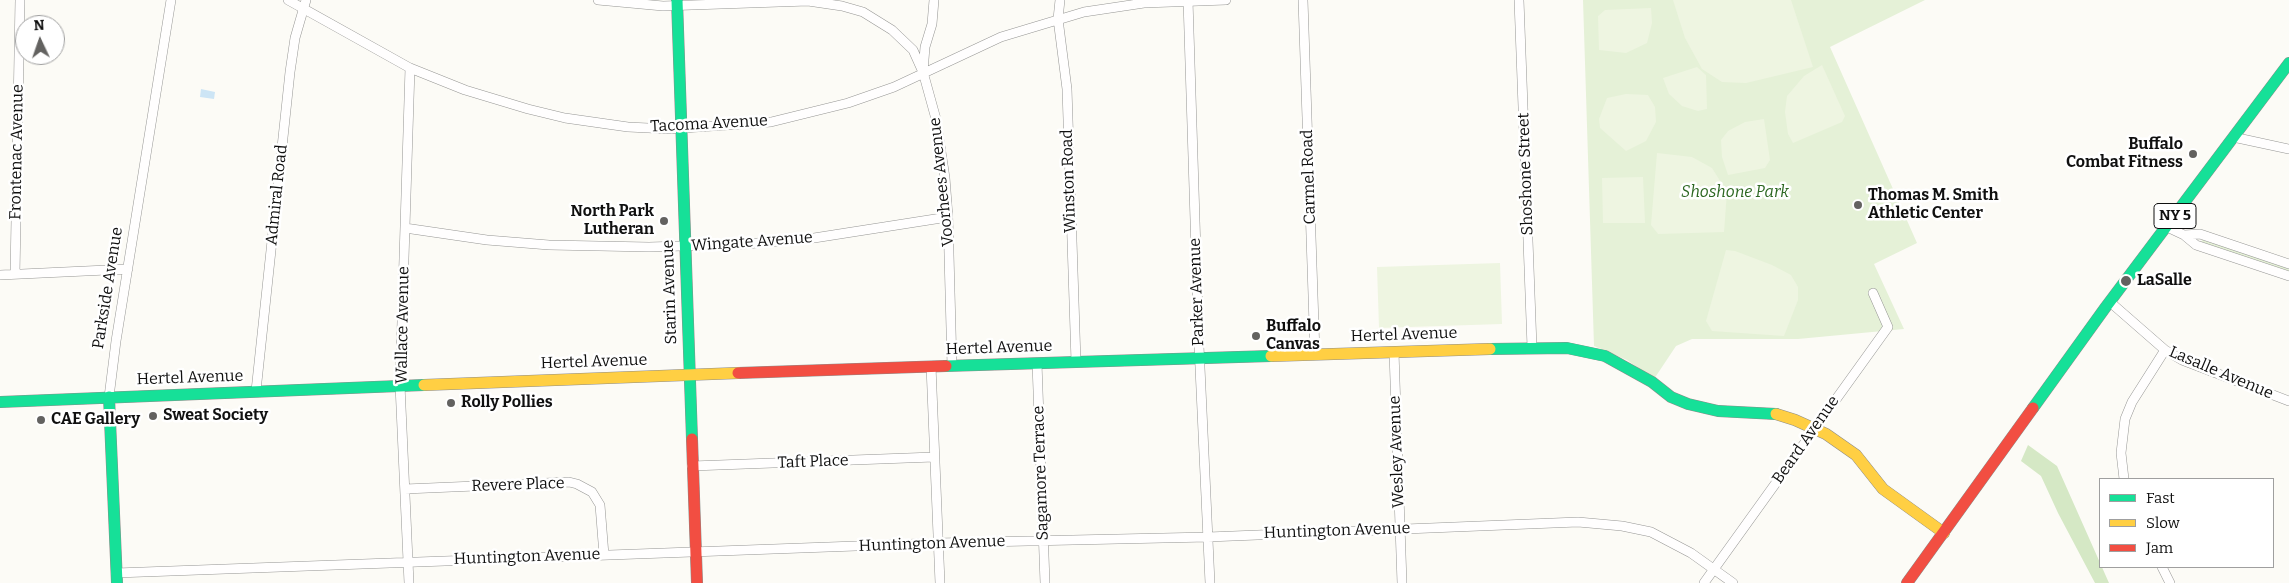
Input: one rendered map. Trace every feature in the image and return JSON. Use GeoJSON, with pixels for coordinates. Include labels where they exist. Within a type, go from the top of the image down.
{"type":"FeatureCollection","features":[{"type":"Feature","properties":{"kind":"street","name":"Frontenac Avenue"},"geometry":{"type":"LineString","coordinates":[[15,274],[20,0]]}},
{"type":"Feature","properties":{"kind":"street","name":"Parkside Avenue"},"geometry":{"type":"LineString","coordinates":[[116,578],[109,397],[171,0]]}},
{"type":"Feature","properties":{"kind":"street","name":"Tacoma Avenue"},"geometry":{"type":"LineString","coordinates":[[288,0],[305,4],[410,68],[473,93],[565,118],[628,127],[680,129],[752,125],[848,103],[881,92],[1001,37],[1084,12],[1124,6],[1226,0]]}},
{"type":"Feature","properties":{"kind":"street"},"geometry":{"type":"LineString","coordinates":[[598,0],[634,5],[808,1],[842,6],[863,12],[900,36],[913,50],[924,72]]}},
{"type":"Feature","properties":{"kind":"street","name":"Voorhees Avenue"},"geometry":{"type":"LineString","coordinates":[[934,0],[932,24],[925,47],[924,72],[940,143],[948,217],[952,366]]}},
{"type":"Feature","properties":{"kind":"street","name":"Winston Road"},"geometry":{"type":"LineString","coordinates":[[1060,0],[1058,20],[1066,89],[1076,362]]}},
{"type":"Feature","properties":{"kind":"street","name":"Carmel Road"},"geometry":{"type":"LineString","coordinates":[[1304,0],[1315,354]]}},
{"type":"Feature","properties":{"kind":"street","name":"Shoshone Street"},"geometry":{"type":"LineString","coordinates":[[1520,0],[1532,347]]}},
{"type":"Feature","properties":{"kind":"street","name":"Parker Avenue"},"geometry":{"type":"LineString","coordinates":[[1188,1],[1210,583]]}},
{"type":"Feature","properties":{"kind":"street","name":"Starin Avenue"},"geometry":{"type":"LineString","coordinates":[[677,3],[697,583]]}},
{"type":"Feature","properties":{"kind":"street","name":"Admiral Road"},"geometry":{"type":"LineString","coordinates":[[256,391],[290,72],[295,38],[305,4]]}},
{"type":"Feature","properties":{"kind":"street","name":"NY 5"},"geometry":{"type":"LineString","coordinates":[[1907,583],[2110,302],[2289,63]]}},
{"type":"Feature","properties":{"kind":"street","name":"Wallace Avenue"},"geometry":{"type":"LineString","coordinates":[[409,583],[400,385],[410,68]]}},
{"type":"Feature","properties":{"kind":"street"},"geometry":{"type":"LineString","coordinates":[[2232,137],[2289,149]]}},
{"type":"Feature","properties":{"kind":"street","name":"Wingate Avenue"},"geometry":{"type":"LineString","coordinates":[[405,228],[487,240],[549,246],[615,248],[814,238],[948,217]]}},
{"type":"Feature","properties":{"kind":"street"},"geometry":{"type":"LineString","coordinates":[[2167,227],[2184,235],[2196,245],[2289,276]]}},
{"type":"Feature","properties":{"kind":"street"},"geometry":{"type":"LineString","coordinates":[[2184,235],[2200,234],[2289,264]]}},
{"type":"Feature","properties":{"kind":"street"},"geometry":{"type":"LineString","coordinates":[[0,275],[128,269]]}},
{"type":"Feature","properties":{"kind":"street","name":"Beard Avenue"},"geometry":{"type":"LineString","coordinates":[[1704,583],[1888,327],[1872,293]]}},
{"type":"Feature","properties":{"kind":"street","name":"Lasalle Avenue"},"geometry":{"type":"LineString","coordinates":[[2110,302],[2165,350],[2182,360],[2289,401]]}},
{"type":"Feature","properties":{"kind":"street","name":"Hertel Avenue"},"geometry":{"type":"LineString","coordinates":[[0,402],[400,385],[931,366],[1532,347],[1567,348],[1605,356],[1652,382],[1671,398],[1688,404],[1718,411],[1774,414],[1815,428],[1844,445],[1861,461],[1883,489],[1944,533]]}},
{"type":"Feature","properties":{"kind":"street"},"geometry":{"type":"LineString","coordinates":[[2124,478],[2121,453],[2125,419],[2132,402],[2165,350]]}},
{"type":"Feature","properties":{"kind":"street","name":"Wesley Avenue"},"geometry":{"type":"LineString","coordinates":[[1394,352],[1402,583]]}},
{"type":"Feature","properties":{"kind":"street","name":"Sagamore Terrace"},"geometry":{"type":"LineString","coordinates":[[1037,363],[1045,583]]}},
{"type":"Feature","properties":{"kind":"street"},"geometry":{"type":"LineString","coordinates":[[931,366],[940,583]]}},
{"type":"Feature","properties":{"kind":"street","name":"Taft Place"},"geometry":{"type":"LineString","coordinates":[[692,466],[934,457]]}},
{"type":"Feature","properties":{"kind":"street","name":"Revere Place"},"geometry":{"type":"LineString","coordinates":[[405,489],[569,482],[577,484],[592,492],[600,505],[604,555]]}},
{"type":"Feature","properties":{"kind":"street","name":"Huntington Avenue"},"geometry":{"type":"LineString","coordinates":[[116,578],[408,561],[938,543],[1208,537],[1570,522],[1622,526],[1651,532],[1672,542],[1733,583]]}},
{"type":"Feature","properties":{"kind":"street"},"geometry":{"type":"LineString","coordinates":[[2162,568],[2170,583]]}},
{"type":"Feature","properties":{"kind":"green space","name":"Shoshone Park"},"geometry":{"type":"Polygon","coordinates":[[[1583,0],[1925,0],[1830,47],[1917,243],[1874,264],[1904,329],[1798,339],[1692,339],[1676,346],[1654,379],[1627,360],[1594,346],[1583,0]]]}},
{"type":"Feature","properties":{"kind":"green space"},"geometry":{"type":"Polygon","coordinates":[[[1673,0],[1791,0],[1813,67],[1746,83],[1722,82],[1702,69],[1685,38],[1673,0]]]}},
{"type":"Feature","properties":{"kind":"green space"},"geometry":{"type":"Polygon","coordinates":[[[1651,8],[1652,23],[1647,43],[1626,53],[1599,50],[1598,16],[1605,10],[1651,8]]]}},
{"type":"Feature","properties":{"kind":"green space"},"geometry":{"type":"Polygon","coordinates":[[[1822,65],[1845,116],[1842,122],[1793,143],[1788,134],[1785,112],[1787,96],[1804,76],[1822,65]]]}},
{"type":"Feature","properties":{"kind":"green space"},"geometry":{"type":"Polygon","coordinates":[[[1697,67],[1706,75],[1707,109],[1698,111],[1682,106],[1669,94],[1663,78],[1697,67]]]}},
{"type":"Feature","properties":{"kind":"green space"},"geometry":{"type":"Polygon","coordinates":[[[1626,94],[1648,95],[1655,107],[1656,122],[1646,141],[1626,151],[1600,128],[1599,119],[1607,98],[1626,94]]]}},
{"type":"Feature","properties":{"kind":"green space"},"geometry":{"type":"Polygon","coordinates":[[[1764,119],[1770,160],[1765,168],[1728,175],[1722,157],[1721,140],[1728,131],[1745,122],[1764,119]]]}},
{"type":"Feature","properties":{"kind":"green space"},"geometry":{"type":"Polygon","coordinates":[[[1657,153],[1692,157],[1712,168],[1727,192],[1724,232],[1658,234],[1651,225],[1657,153]]]}},
{"type":"Feature","properties":{"kind":"green space"},"geometry":{"type":"Polygon","coordinates":[[[1643,177],[1645,223],[1603,223],[1602,178],[1643,177]]]}},
{"type":"Feature","properties":{"kind":"green space"},"geometry":{"type":"Polygon","coordinates":[[[2203,239],[2289,268],[2289,272],[2201,242],[2203,239]]]}},
{"type":"Feature","properties":{"kind":"green space"},"geometry":{"type":"Polygon","coordinates":[[[1726,250],[1735,251],[1772,265],[1791,275],[1798,287],[1798,300],[1784,336],[1712,331],[1706,321],[1726,250]]]}},
{"type":"Feature","properties":{"kind":"green space"},"geometry":{"type":"Polygon","coordinates":[[[1500,263],[1502,324],[1379,328],[1377,267],[1500,263]]]}},
{"type":"Feature","properties":{"kind":"green space"},"geometry":{"type":"Polygon","coordinates":[[[2028,445],[2057,466],[2099,560],[2099,568],[2102,568],[2109,583],[2095,583],[2041,476],[2021,461],[2028,445]]]}},
{"type":"Feature","properties":{"kind":"water"},"geometry":{"type":"Polygon","coordinates":[[[201,89],[215,92],[214,99],[200,97],[201,89]]]}},
{"type":"Feature","properties":{"kind":"traffic: fast"},"geometry":{"type":"LineString","coordinates":[[677,0],[692,439]]}},
{"type":"Feature","properties":{"kind":"traffic: fast"},"geometry":{"type":"LineString","coordinates":[[2033,408],[2105,308],[2289,63]]}},
{"type":"Feature","properties":{"kind":"traffic: fast"},"geometry":{"type":"LineString","coordinates":[[1490,349],[1567,348],[1605,356],[1652,382],[1671,397],[1688,404],[1718,411],[1776,414]]}},
{"type":"Feature","properties":{"kind":"traffic: fast"},"geometry":{"type":"LineString","coordinates":[[946,366],[1271,356]]}},
{"type":"Feature","properties":{"kind":"traffic: fast"},"geometry":{"type":"LineString","coordinates":[[0,402],[424,385]]}},
{"type":"Feature","properties":{"kind":"traffic: fast"},"geometry":{"type":"LineString","coordinates":[[109,397],[117,583]]}},
{"type":"Feature","properties":{"kind":"traffic: slow"},"geometry":{"type":"LineString","coordinates":[[1271,356],[1490,349]]}},
{"type":"Feature","properties":{"kind":"traffic: slow"},"geometry":{"type":"LineString","coordinates":[[424,385],[738,373]]}},
{"type":"Feature","properties":{"kind":"traffic: slow"},"geometry":{"type":"LineString","coordinates":[[1776,414],[1826,434],[1856,455],[1883,489],[1944,533]]}},
{"type":"Feature","properties":{"kind":"traffic: jam"},"geometry":{"type":"LineString","coordinates":[[738,373],[946,366]]}},
{"type":"Feature","properties":{"kind":"traffic: jam"},"geometry":{"type":"LineString","coordinates":[[1907,583],[2033,408]]}},
{"type":"Feature","properties":{"kind":"traffic: jam"},"geometry":{"type":"LineString","coordinates":[[692,439],[697,583]]}},
{"type":"Feature","properties":{"kind":"place","name":"Buffalo Combat Fitness"},"geometry":{"type":"Point","coordinates":[2193,154]}},
{"type":"Feature","properties":{"kind":"place","name":"Thomas M. Smith Athletic Center"},"geometry":{"type":"Point","coordinates":[1858,205]}},
{"type":"Feature","properties":{"kind":"place","name":"North Park Lutheran"},"geometry":{"type":"Point","coordinates":[664,221]}},
{"type":"Feature","properties":{"kind":"place","name":"LaSalle"},"geometry":{"type":"Point","coordinates":[2126,281]}},
{"type":"Feature","properties":{"kind":"place","name":"Buffalo Canvas"},"geometry":{"type":"Point","coordinates":[1256,336]}},
{"type":"Feature","properties":{"kind":"place","name":"Rolly Pollies"},"geometry":{"type":"Point","coordinates":[451,403]}},
{"type":"Feature","properties":{"kind":"place","name":"Sweat Society"},"geometry":{"type":"Point","coordinates":[153,416]}},
{"type":"Feature","properties":{"kind":"place","name":"CAE Gallery"},"geometry":{"type":"Point","coordinates":[41,420]}}]}
